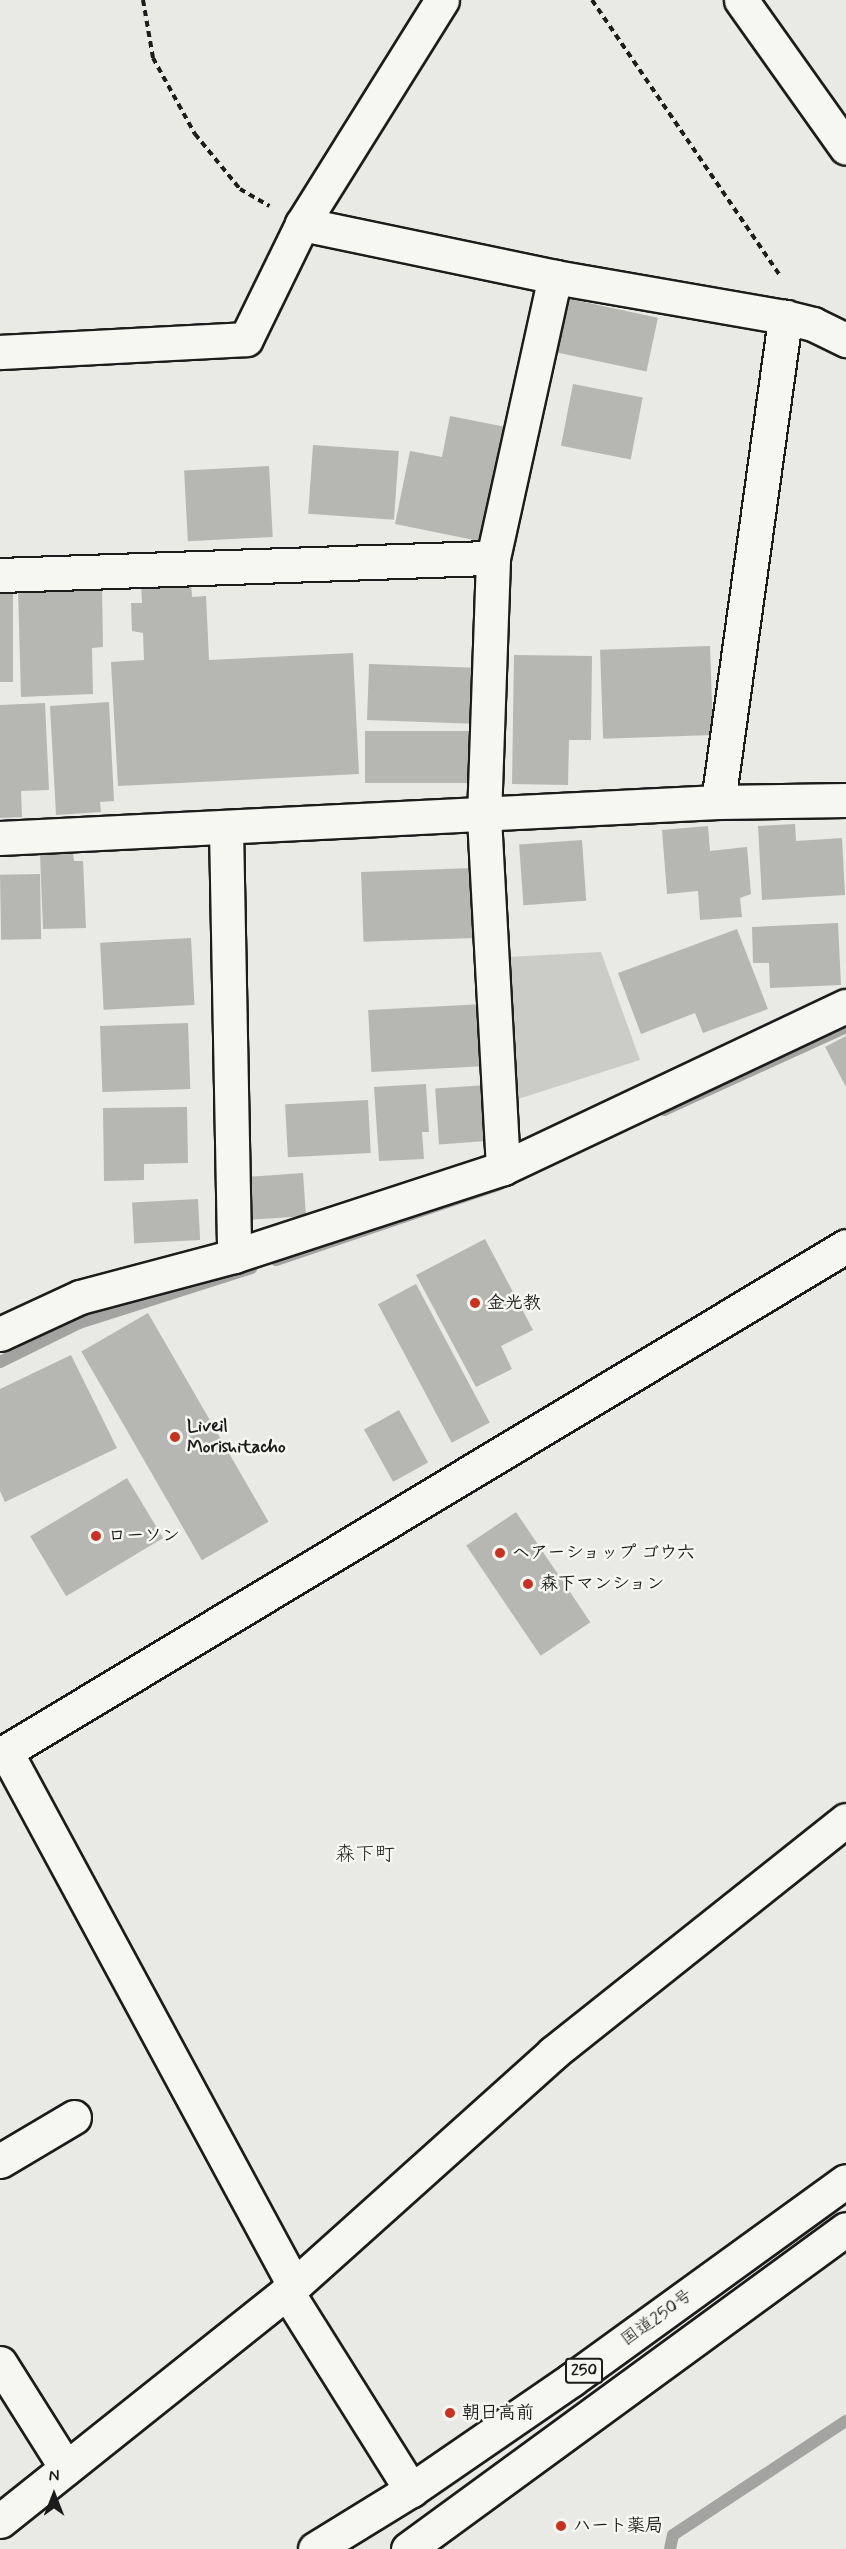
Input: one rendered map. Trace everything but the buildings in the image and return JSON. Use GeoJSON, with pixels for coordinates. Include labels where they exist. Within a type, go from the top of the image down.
{"type":"FeatureCollection","features":[{"type":"Feature","properties":{"kind":"main road"},"geometry":{"type":"LineString","coordinates":[[0,352],[246,339],[302,224],[442,0]]}},
{"type":"Feature","properties":{"kind":"main road"},"geometry":{"type":"LineString","coordinates":[[741,0],[846,148]]}},
{"type":"Feature","properties":{"kind":"main road"},"geometry":{"type":"LineString","coordinates":[[302,224],[555,277],[799,321],[846,340]]}},
{"type":"Feature","properties":{"kind":"main road"},"geometry":{"type":"LineString","coordinates":[[503,1168],[484,817],[493,558],[555,277]]}},
{"type":"Feature","properties":{"kind":"main road"},"geometry":{"type":"LineString","coordinates":[[718,802],[799,321]]}},
{"type":"Feature","properties":{"kind":"main road"},"geometry":{"type":"LineString","coordinates":[[0,575],[493,558]]}},
{"type":"Feature","properties":{"kind":"main road"},"geometry":{"type":"LineString","coordinates":[[0,838],[484,817],[718,802],[846,800]]}},
{"type":"Feature","properties":{"kind":"main road"},"geometry":{"type":"LineString","coordinates":[[226,828],[234,1256]]}},
{"type":"Feature","properties":{"kind":"main road"},"geometry":{"type":"LineString","coordinates":[[0,1334],[80,1297],[234,1256],[503,1168],[846,1006]]}},
{"type":"Feature","properties":{"kind":"main road"},"geometry":{"type":"LineString","coordinates":[[411,2490],[290,2288],[3,1754],[846,1246]]}},
{"type":"Feature","properties":{"kind":"main road"},"geometry":{"type":"LineString","coordinates":[[0,2521],[290,2288],[553,2053],[846,1820]]}},
{"type":"Feature","properties":{"kind":"main road"},"geometry":{"type":"LineString","coordinates":[[0,2161],[74,2117]]}},
{"type":"Feature","properties":{"kind":"main road","name":"国道250号"},"geometry":{"type":"LineString","coordinates":[[315,2549],[411,2490],[572,2380],[846,2181]]}},
{"type":"Feature","properties":{"kind":"main road","name":"250"},"geometry":{"type":"LineString","coordinates":[[426,2544],[846,2229]]}},
{"type":"Feature","properties":{"kind":"main road"},"geometry":{"type":"LineString","coordinates":[[0,2363],[66,2468]]}},
{"type":"Feature","properties":{"kind":"path"},"geometry":{"type":"LineString","coordinates":[[142,0],[153,58],[195,134],[240,189],[302,224]]}},
{"type":"Feature","properties":{"kind":"path"},"geometry":{"type":"LineString","coordinates":[[592,0],[799,321]]}},
{"type":"Feature","properties":{"kind":"shaded area"},"geometry":{"type":"Polygon","coordinates":[[[601,952],[640,1060],[515,1100],[507,957],[601,952]]]}},
{"type":"Feature","properties":{"kind":"waterway"},"geometry":{"type":"LineString","coordinates":[[664,1110],[846,1027]]}},
{"type":"Feature","properties":{"kind":"waterway"},"geometry":{"type":"LineString","coordinates":[[276,1260],[501,1184]]}},
{"type":"Feature","properties":{"kind":"waterway"},"geometry":{"type":"LineString","coordinates":[[0,1362],[79,1323],[251,1268]]}},
{"type":"Feature","properties":{"kind":"waterway"},"geometry":{"type":"LineString","coordinates":[[670,2549],[673,2535],[846,2421]]}},
{"type":"Feature","properties":{"kind":"place","name":"金光教"},"geometry":{"type":"Point","coordinates":[475,1303]}},
{"type":"Feature","properties":{"kind":"place","name":"Liveil Morishitacho"},"geometry":{"type":"Point","coordinates":[175,1437]}},
{"type":"Feature","properties":{"kind":"place","name":"ローソン"},"geometry":{"type":"Point","coordinates":[96,1536]}},
{"type":"Feature","properties":{"kind":"place","name":"ヘアーショップ ゴウ六"},"geometry":{"type":"Point","coordinates":[500,1553]}},
{"type":"Feature","properties":{"kind":"place","name":"森下マンション"},"geometry":{"type":"Point","coordinates":[528,1584]}},
{"type":"Feature","properties":{"kind":"place","name":"朝日高前"},"geometry":{"type":"Point","coordinates":[450,2413]}},
{"type":"Feature","properties":{"kind":"place","name":"ハート薬局"},"geometry":{"type":"Point","coordinates":[561,2526]}},
{"type":"Feature","properties":{"kind":"district","name":"森下町"},"geometry":{"type":"Point","coordinates":[365,1854]}}]}
